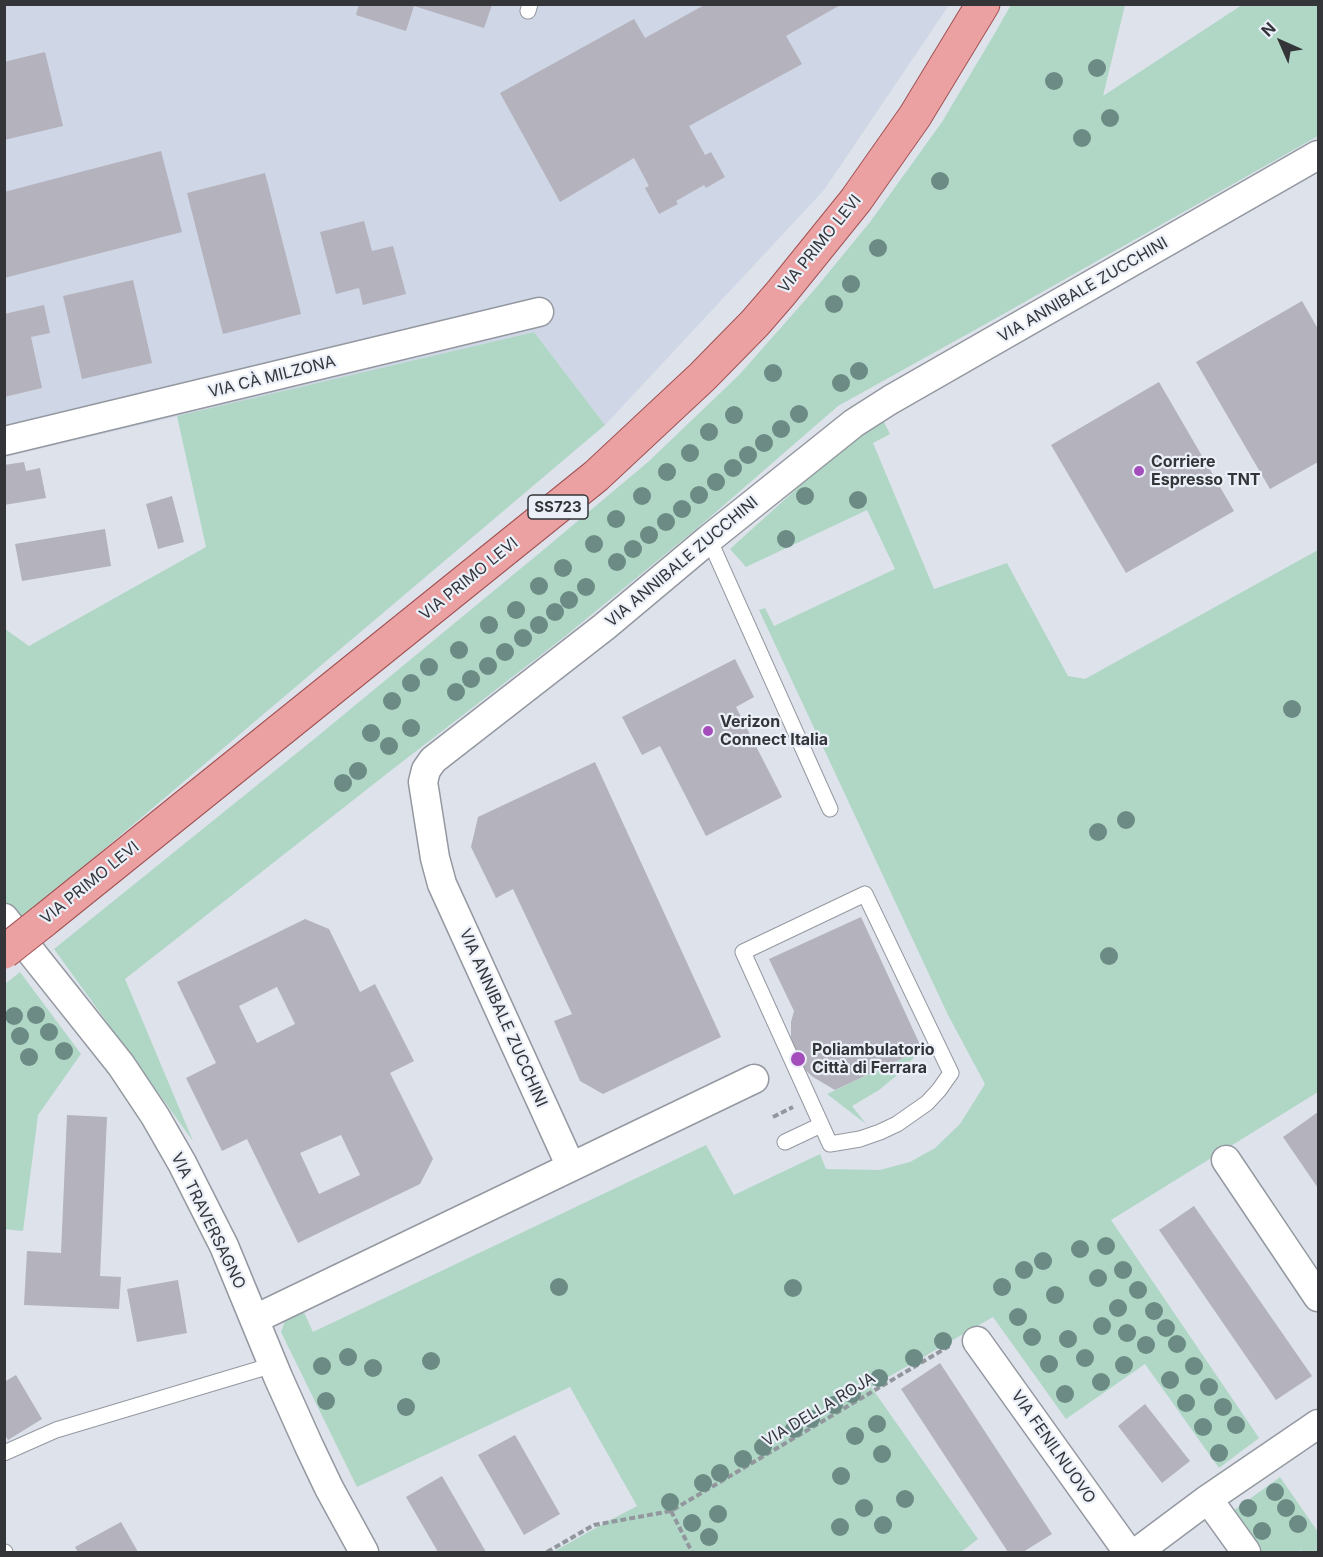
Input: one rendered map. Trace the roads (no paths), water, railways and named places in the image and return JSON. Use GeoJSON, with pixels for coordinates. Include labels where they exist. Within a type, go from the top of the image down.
{"type":"FeatureCollection","features":[{"type":"Feature","properties":{"kind":"main road","name":"VIA PRIMO LEVI"},"geometry":{"type":"LineString","coordinates":[[4,952],[596,476],[693,386],[761,315],[856,200],[915,116],[982,4]]}},
{"type":"Feature","properties":{"kind":"street","name":"VIA ANNIBALE ZUCCHINI"},"geometry":{"type":"LineString","coordinates":[[571,1167],[447,896],[435,858],[423,782],[426,770],[433,759],[604,627],[854,423],[890,400],[1318,155]]}},
{"type":"Feature","properties":{"kind":"street","name":"VIA CÀ MILZONA"},"geometry":{"type":"LineString","coordinates":[[4,441],[539,312]]}},
{"type":"Feature","properties":{"kind":"street","name":"VIA TRAVERSAGNO"},"geometry":{"type":"LineString","coordinates":[[4,918],[121,1065],[155,1116],[204,1204],[314,1456],[364,1552]]}},
{"type":"Feature","properties":{"kind":"street"},"geometry":{"type":"LineString","coordinates":[[255,1319],[754,1079]]}},
{"type":"Feature","properties":{"kind":"street"},"geometry":{"type":"LineString","coordinates":[[1226,1161],[1318,1297]]}},
{"type":"Feature","properties":{"kind":"street","name":"VIA FENILNUOVO"},"geometry":{"type":"LineString","coordinates":[[977,1341],[1128,1552]]}},
{"type":"Feature","properties":{"kind":"street"},"geometry":{"type":"LineString","coordinates":[[1137,1552],[1208,1499],[1318,1424]]}},
{"type":"Feature","properties":{"kind":"street"},"geometry":{"type":"LineString","coordinates":[[1208,1499],[1246,1552]]}},
{"type":"Feature","properties":{"kind":"lane"},"geometry":{"type":"LineString","coordinates":[[709,539],[830,809]]}},
{"type":"Feature","properties":{"kind":"lane"},"geometry":{"type":"LineString","coordinates":[[865,894],[951,1073],[927,1103],[897,1124],[880,1132],[860,1139],[830,1144],[821,1125],[743,952],[865,894]]}},
{"type":"Feature","properties":{"kind":"lane"},"geometry":{"type":"LineString","coordinates":[[785,1142],[821,1125]]}},
{"type":"Feature","properties":{"kind":"lane"},"geometry":{"type":"LineString","coordinates":[[4,1453],[56,1430],[273,1365]]}},
{"type":"Feature","properties":{"kind":"place","name":"Corriere Espresso TNT"},"geometry":{"type":"Point","coordinates":[1139,471]}},
{"type":"Feature","properties":{"kind":"place","name":"Verizon Connect Italia"},"geometry":{"type":"Point","coordinates":[708,731]}},
{"type":"Feature","properties":{"kind":"place","name":"Poliambulatorio Città di Ferrara"},"geometry":{"type":"Point","coordinates":[798,1059]}}]}
